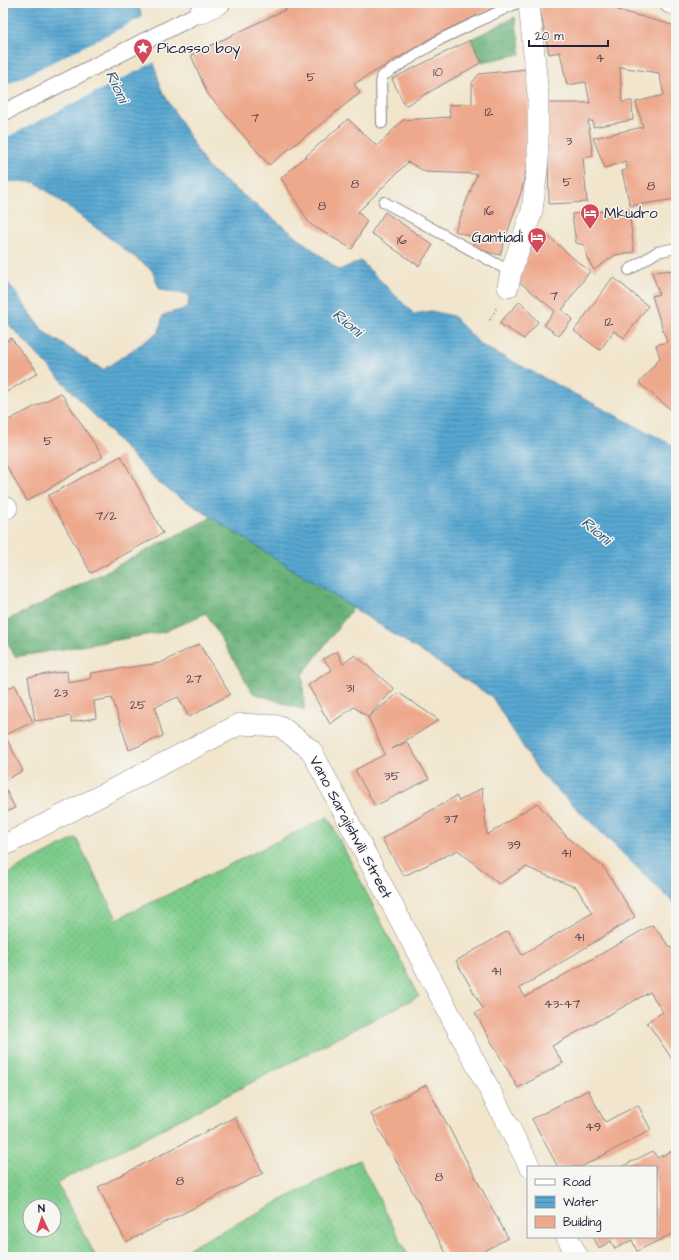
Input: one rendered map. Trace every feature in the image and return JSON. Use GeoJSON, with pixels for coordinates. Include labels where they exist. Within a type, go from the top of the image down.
{"type":"FeatureCollection","features":[{"type":"Feature","properties":{"kind":"street"},"geometry":{"type":"LineString","coordinates":[[3,113],[220,3]]}},
{"type":"Feature","properties":{"kind":"street"},"geometry":{"type":"LineString","coordinates":[[510,280],[532,211],[538,161],[538,95],[529,3]]}},
{"type":"Feature","properties":{"kind":"street"},"geometry":{"type":"LineString","coordinates":[[670,3],[676,4]]}},
{"type":"Feature","properties":{"kind":"street","name":"Vano Sarajishvili Street"},"geometry":{"type":"LineString","coordinates":[[3,846],[240,724],[280,726],[312,750],[529,1166]]}},
{"type":"Feature","properties":{"kind":"street"},"geometry":{"type":"LineString","coordinates":[[568,1238],[578,1257]]}},
{"type":"Feature","properties":{"kind":"lane"},"geometry":{"type":"LineString","coordinates":[[382,123],[381,77],[441,39],[518,3]]}},
{"type":"Feature","properties":{"kind":"lane"},"geometry":{"type":"LineString","coordinates":[[384,202],[510,280]]}},
{"type":"Feature","properties":{"kind":"lane"},"geometry":{"type":"LineString","coordinates":[[629,270],[657,252],[676,248]]}},
{"type":"Feature","properties":{"kind":"green space"},"geometry":{"type":"Polygon","coordinates":[[[515,17],[521,54],[482,62],[470,40],[515,17]]]}},
{"type":"Feature","properties":{"kind":"green space"},"geometry":{"type":"Polygon","coordinates":[[[212,517],[353,608],[303,674],[304,710],[253,693],[206,613],[164,632],[15,657],[3,633],[3,622],[60,595],[212,517]]]}},
{"type":"Feature","properties":{"kind":"green space"},"geometry":{"type":"Polygon","coordinates":[[[328,817],[419,996],[57,1183],[96,1257],[3,1257],[3,876],[76,838],[117,919],[328,817]]]}},
{"type":"Feature","properties":{"kind":"green space"},"geometry":{"type":"Polygon","coordinates":[[[359,1160],[409,1257],[172,1257],[359,1160]]]}},
{"type":"Feature","properties":{"kind":"water","name":"Rioni"},"geometry":{"type":"Polygon","coordinates":[[[3,3],[138,3],[161,89],[207,167],[339,270],[361,261],[414,314],[431,311],[453,316],[481,345],[676,447],[676,905],[539,772],[492,697],[158,483],[3,318],[3,276],[44,332],[103,370],[159,332],[163,315],[188,308],[189,294],[160,290],[152,270],[35,182],[3,181],[3,3]]]}},
{"type":"Feature","properties":{"kind":"pier"},"geometry":{"type":"Polygon","coordinates":[[[143,17],[155,62],[3,139],[3,87],[143,17]]]}},
{"type":"Feature","properties":{"kind":"building"},"geometry":{"type":"Polygon","coordinates":[[[299,3],[504,3],[438,34],[354,84],[360,93],[269,165],[207,93],[191,55],[299,3]]]}},
{"type":"Feature","properties":{"kind":"building"},"geometry":{"type":"Polygon","coordinates":[[[539,3],[600,3],[621,11],[676,26],[676,199],[630,206],[622,171],[627,170],[626,161],[605,168],[593,138],[643,127],[636,102],[664,95],[659,73],[620,67],[622,102],[632,101],[633,120],[593,127],[593,121],[588,121],[593,156],[583,158],[587,202],[549,204],[547,103],[590,103],[586,82],[567,85],[560,52],[549,54],[539,3]]]}},
{"type":"Feature","properties":{"kind":"building"},"geometry":{"type":"Polygon","coordinates":[[[470,40],[482,62],[405,106],[392,79],[470,40]]]}},
{"type":"Feature","properties":{"kind":"building"},"geometry":{"type":"Polygon","coordinates":[[[527,69],[531,148],[522,189],[500,255],[472,248],[475,238],[455,231],[477,174],[426,172],[408,162],[358,212],[367,221],[352,249],[310,224],[281,178],[348,119],[377,146],[403,120],[450,117],[449,105],[472,104],[472,83],[479,74],[527,69]]]}},
{"type":"Feature","properties":{"kind":"building"},"geometry":{"type":"Polygon","coordinates":[[[629,209],[634,252],[615,255],[594,270],[587,258],[584,245],[576,243],[572,214],[629,209]]]}},
{"type":"Feature","properties":{"kind":"building"},"geometry":{"type":"Polygon","coordinates":[[[385,212],[433,245],[419,266],[371,233],[385,212]]]}},
{"type":"Feature","properties":{"kind":"building"},"geometry":{"type":"Polygon","coordinates":[[[540,229],[590,271],[562,310],[573,319],[559,336],[544,325],[555,311],[517,280],[540,229]]]}},
{"type":"Feature","properties":{"kind":"building"},"geometry":{"type":"Polygon","coordinates":[[[676,270],[676,414],[639,383],[660,358],[656,345],[667,342],[652,296],[659,294],[652,272],[676,270]]]}},
{"type":"Feature","properties":{"kind":"building"},"geometry":{"type":"Polygon","coordinates":[[[613,277],[648,306],[624,338],[614,331],[600,350],[574,331],[613,277]]]}},
{"type":"Feature","properties":{"kind":"building"},"geometry":{"type":"Polygon","coordinates":[[[520,301],[538,322],[524,339],[499,323],[520,301]]]}},
{"type":"Feature","properties":{"kind":"building"},"geometry":{"type":"Polygon","coordinates":[[[11,338],[38,373],[3,394],[3,344],[11,338]]]}},
{"type":"Feature","properties":{"kind":"building"},"geometry":{"type":"Polygon","coordinates":[[[61,393],[103,457],[27,501],[3,460],[3,423],[61,393]]]}},
{"type":"Feature","properties":{"kind":"building"},"geometry":{"type":"Polygon","coordinates":[[[121,456],[163,533],[91,573],[48,496],[121,456]]]}},
{"type":"Feature","properties":{"kind":"building"},"geometry":{"type":"Polygon","coordinates":[[[199,644],[230,694],[189,717],[178,697],[155,707],[163,736],[129,750],[112,698],[94,701],[96,718],[71,722],[71,716],[35,721],[28,677],[67,671],[68,683],[90,679],[91,673],[160,663],[199,644]]]}},
{"type":"Feature","properties":{"kind":"building"},"geometry":{"type":"Polygon","coordinates":[[[337,651],[343,664],[355,655],[394,689],[368,717],[354,707],[330,724],[308,685],[332,670],[323,659],[337,651]]]}},
{"type":"Feature","properties":{"kind":"building"},"geometry":{"type":"Polygon","coordinates":[[[15,685],[33,722],[5,735],[23,771],[3,781],[3,691],[15,685]]]}},
{"type":"Feature","properties":{"kind":"building"},"geometry":{"type":"Polygon","coordinates":[[[399,693],[439,720],[392,749],[407,742],[429,779],[375,806],[355,770],[385,754],[368,717],[399,693]]]}},
{"type":"Feature","properties":{"kind":"building"},"geometry":{"type":"Polygon","coordinates":[[[3,784],[15,808],[3,813],[3,784]]]}},
{"type":"Feature","properties":{"kind":"building"},"geometry":{"type":"Polygon","coordinates":[[[482,788],[487,835],[537,803],[568,838],[605,869],[635,917],[520,988],[525,997],[652,925],[676,954],[676,1060],[674,1062],[647,1022],[663,1012],[650,992],[552,1046],[563,1063],[518,1088],[475,1013],[483,1009],[456,961],[508,931],[522,955],[592,913],[576,887],[526,867],[499,884],[458,850],[404,876],[382,839],[456,796],[459,801],[482,788]]]}},
{"type":"Feature","properties":{"kind":"building"},"geometry":{"type":"Polygon","coordinates":[[[426,1085],[508,1238],[473,1257],[448,1257],[371,1114],[426,1085]]]}},
{"type":"Feature","properties":{"kind":"building"},"geometry":{"type":"Polygon","coordinates":[[[588,1090],[605,1122],[638,1105],[651,1130],[583,1166],[557,1166],[532,1119],[588,1090]]]}},
{"type":"Feature","properties":{"kind":"building"},"geometry":{"type":"Polygon","coordinates":[[[235,1117],[263,1173],[126,1242],[98,1187],[235,1117]]]}},
{"type":"Feature","properties":{"kind":"building"},"geometry":{"type":"Polygon","coordinates":[[[676,1149],[676,1232],[637,1251],[632,1240],[615,1249],[611,1241],[599,1248],[594,1238],[657,1238],[657,1166],[623,1166],[653,1151],[657,1158],[676,1149]]]}},
{"type":"Feature","properties":{"kind":"place","name":"Picasso boy"},"geometry":{"type":"Point","coordinates":[143,65]}},
{"type":"Feature","properties":{"kind":"place","name":"Mkudro"},"geometry":{"type":"Point","coordinates":[590,230]}},
{"type":"Feature","properties":{"kind":"place","name":"Gantiadi"},"geometry":{"type":"Point","coordinates":[537,254]}}]}
